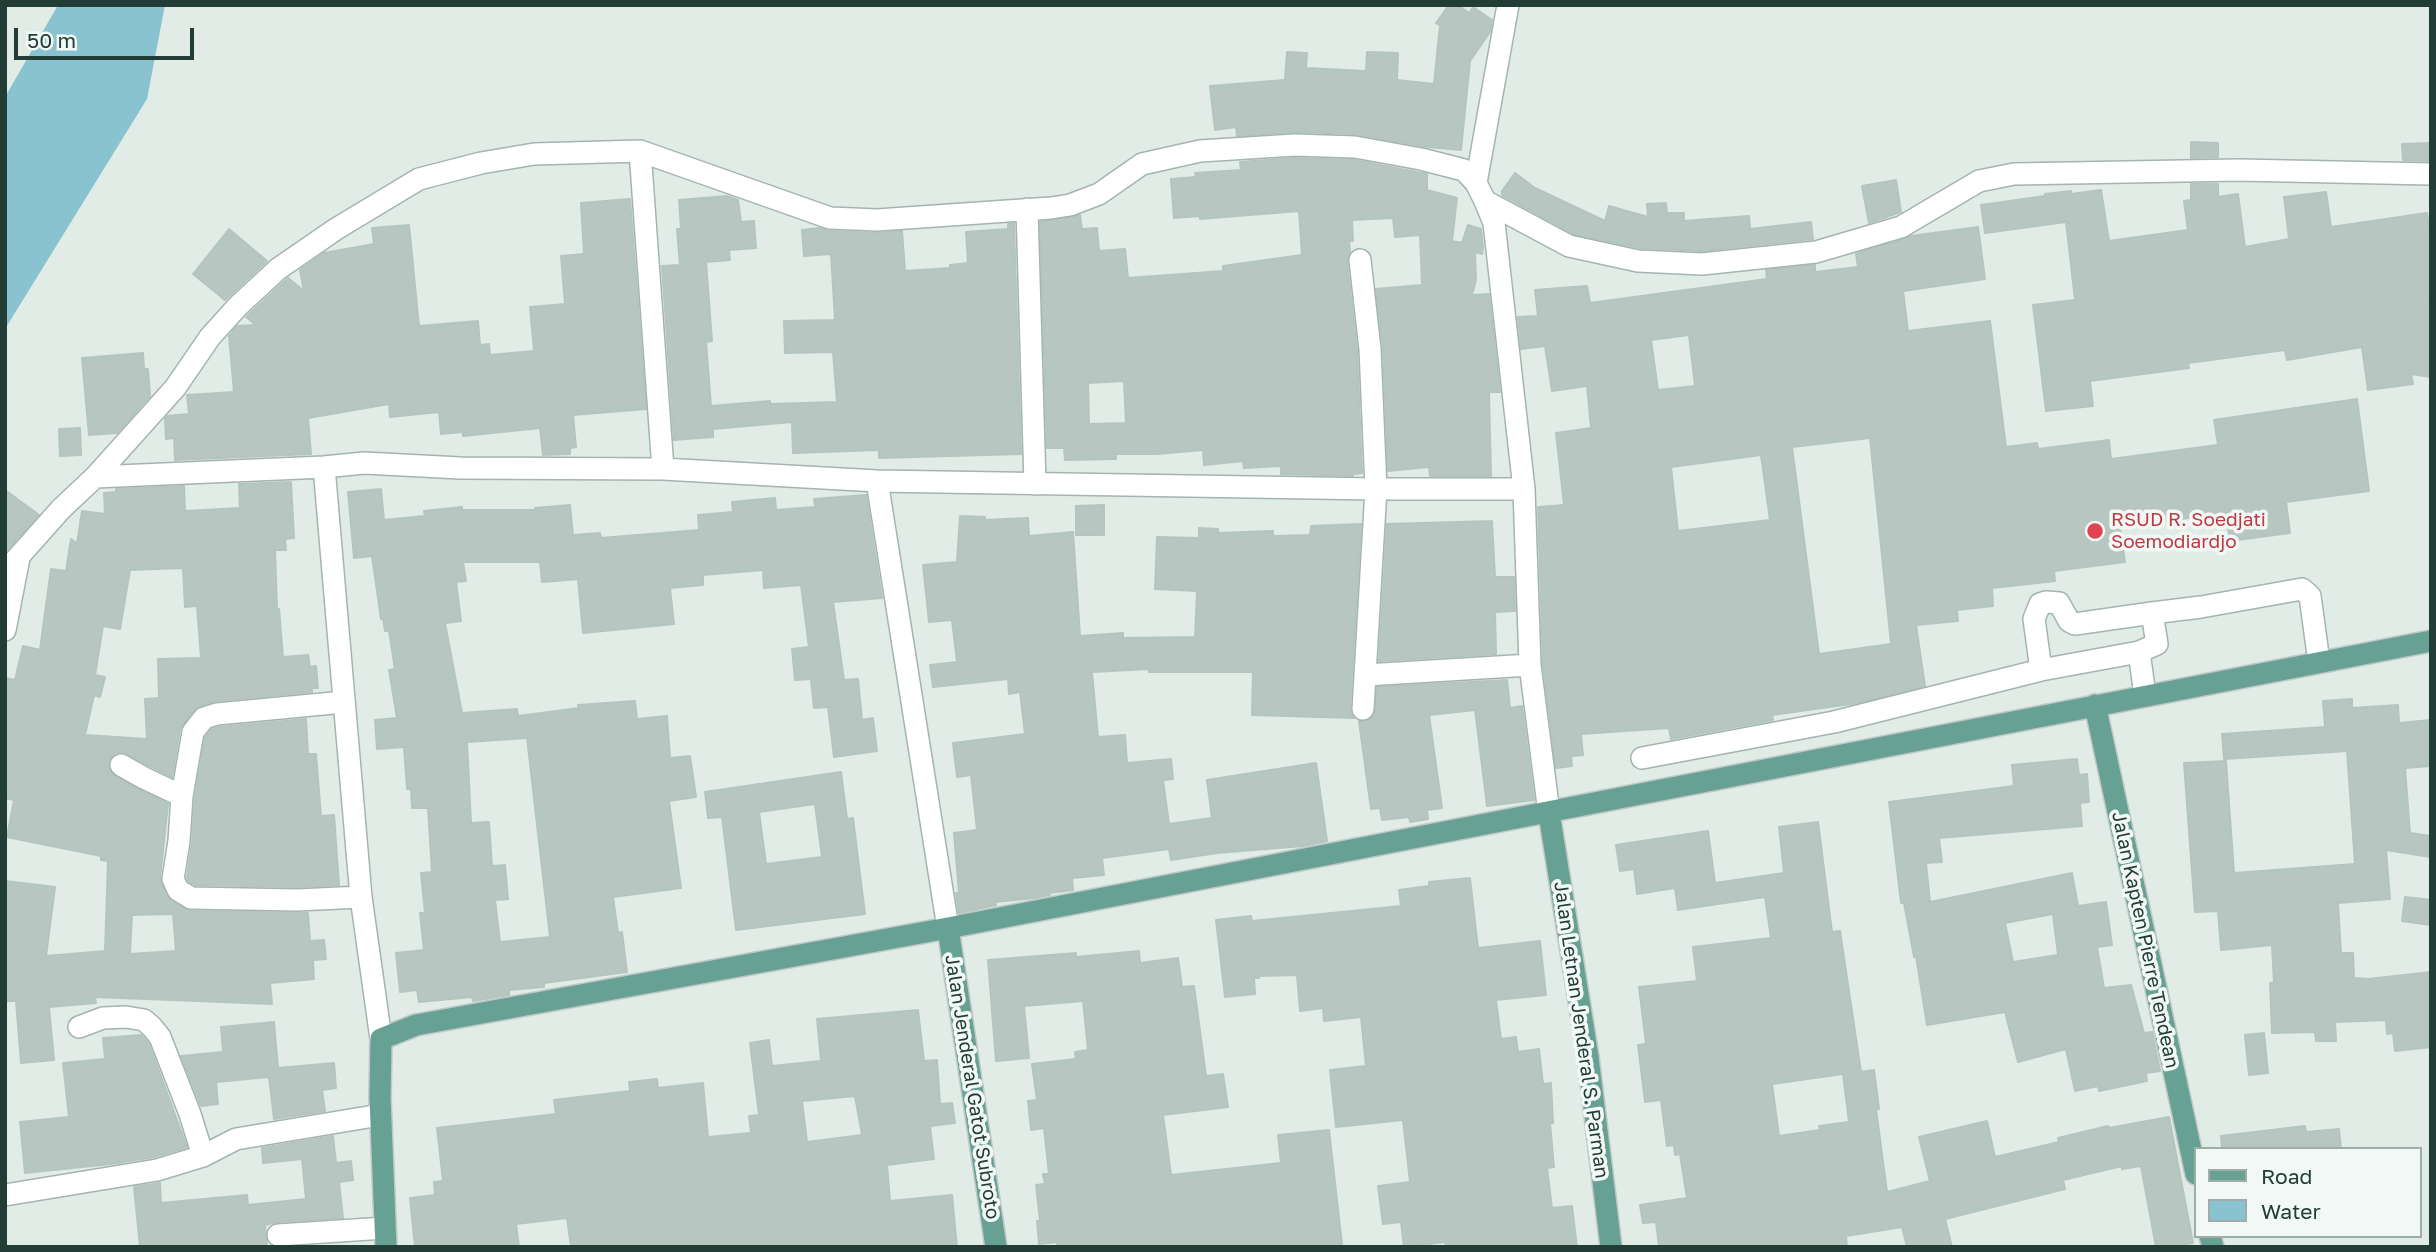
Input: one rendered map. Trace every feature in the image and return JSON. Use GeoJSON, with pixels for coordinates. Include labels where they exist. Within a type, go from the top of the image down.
{"type":"FeatureCollection","features":[{"type":"Feature","properties":{"kind":"main road"},"geometry":{"type":"LineString","coordinates":[[386,1237],[380,1115],[381,1039],[416,1025],[948,928],[2431,641]]}},
{"type":"Feature","properties":{"kind":"main road","name":"Jalan Kapten Pierre Tendean"},"geometry":{"type":"LineString","coordinates":[[2095,705],[2194,1165]]}},
{"type":"Feature","properties":{"kind":"main road","name":"Jalan Letnan Jenderal S. Parman"},"geometry":{"type":"LineString","coordinates":[[1549,813],[1588,1057],[1611,1247]]}},
{"type":"Feature","properties":{"kind":"main road","name":"Jalan Jenderal Gatot Subroto"},"geometry":{"type":"LineString","coordinates":[[948,928],[996,1247]]}},
{"type":"Feature","properties":{"kind":"street"},"geometry":{"type":"LineString","coordinates":[[1480,192],[1508,5]]}},
{"type":"Feature","properties":{"kind":"street"},"geometry":{"type":"LineString","coordinates":[[5,630],[12,565],[175,388],[210,337],[238,306],[278,269],[336,229],[419,179],[481,163],[534,154],[640,151],[830,218],[877,220],[1070,205],[1099,194],[1142,164],[1200,152],[1295,145],[1355,147],[1464,170],[1480,192],[1494,223],[1524,489],[1530,665],[1549,813]]}},
{"type":"Feature","properties":{"kind":"street"},"geometry":{"type":"LineString","coordinates":[[640,151],[663,469]]}},
{"type":"Feature","properties":{"kind":"street"},"geometry":{"type":"LineString","coordinates":[[1480,192],[1569,246],[1638,261],[1702,264],[1816,252],[1901,227],[1979,181],[2014,174],[2239,170],[2431,174]]}},
{"type":"Feature","properties":{"kind":"street"},"geometry":{"type":"LineString","coordinates":[[1027,209],[1035,484]]}},
{"type":"Feature","properties":{"kind":"street"},"geometry":{"type":"LineString","coordinates":[[1360,260],[1370,349],[1376,489],[1363,709]]}},
{"type":"Feature","properties":{"kind":"street"},"geometry":{"type":"LineString","coordinates":[[95,477],[364,463],[460,468],[663,469],[877,481],[1524,489]]}},
{"type":"Feature","properties":{"kind":"street"},"geometry":{"type":"LineString","coordinates":[[324,467],[361,898],[381,1039]]}},
{"type":"Feature","properties":{"kind":"street"},"geometry":{"type":"LineString","coordinates":[[877,481],[948,928]]}},
{"type":"Feature","properties":{"kind":"street"},"geometry":{"type":"LineString","coordinates":[[2041,670],[2034,619],[2040,604],[2046,602],[2059,603],[2069,621],[2075,624],[2201,607],[2302,589],[2310,596],[2319,662]]}},
{"type":"Feature","properties":{"kind":"street"},"geometry":{"type":"LineString","coordinates":[[1642,758],[1835,722],[2041,670],[2139,652],[2157,644],[2152,613]]}},
{"type":"Feature","properties":{"kind":"street"},"geometry":{"type":"LineString","coordinates":[[2139,652],[2145,695]]}},
{"type":"Feature","properties":{"kind":"street"},"geometry":{"type":"LineString","coordinates":[[1366,674],[1530,665]]}},
{"type":"Feature","properties":{"kind":"street"},"geometry":{"type":"LineString","coordinates":[[344,702],[204,718],[192,732],[173,879],[178,890],[191,898],[361,898]]}},
{"type":"Feature","properties":{"kind":"street"},"geometry":{"type":"LineString","coordinates":[[121,765],[182,796]]}},
{"type":"Feature","properties":{"kind":"street"},"geometry":{"type":"LineString","coordinates":[[79,1027],[103,1018],[126,1017],[144,1020],[152,1027],[160,1037],[203,1156]]}},
{"type":"Feature","properties":{"kind":"street"},"geometry":{"type":"LineString","coordinates":[[5,1195],[157,1170],[203,1156],[236,1139],[380,1115]]}},
{"type":"Feature","properties":{"kind":"street"},"geometry":{"type":"LineString","coordinates":[[278,1235],[386,1237]]}},
{"type":"Feature","properties":{"kind":"water"},"geometry":{"type":"Polygon","coordinates":[[[58,5],[165,5],[147,99],[5,329],[5,97],[58,5]]]}},
{"type":"Feature","properties":{"kind":"building"},"geometry":{"type":"Polygon","coordinates":[[[1449,5],[1458,5],[1469,13],[1473,7],[1492,20],[1490,32],[1470,61],[1461,150],[1355,134],[1295,132],[1237,136],[1236,127],[1215,130],[1210,86],[1285,80],[1287,52],[1307,53],[1306,68],[1366,71],[1367,52],[1398,53],[1397,80],[1434,84],[1440,25],[1436,23],[1449,5]]]}},
{"type":"Feature","properties":{"kind":"building"},"geometry":{"type":"Polygon","coordinates":[[[2191,142],[2218,143],[2218,157],[2191,158],[2191,142]]]}},
{"type":"Feature","properties":{"kind":"building"},"geometry":{"type":"Polygon","coordinates":[[[2431,143],[2431,161],[2403,160],[2402,144],[2431,143]]]}},
{"type":"Feature","properties":{"kind":"building"},"geometry":{"type":"Polygon","coordinates":[[[1295,158],[1354,160],[1427,174],[1427,190],[1457,198],[1452,241],[1462,243],[1468,225],[1481,229],[1483,247],[1482,254],[1475,252],[1476,280],[1472,295],[1489,294],[1500,392],[1489,392],[1491,476],[1430,476],[1429,467],[1388,471],[1383,348],[1376,289],[1422,285],[1420,235],[1395,237],[1393,218],[1352,220],[1353,241],[1349,241],[1347,261],[1357,350],[1362,473],[1353,476],[1281,474],[1281,466],[1244,468],[1243,461],[1204,465],[1203,450],[1116,454],[1116,459],[1065,460],[1064,448],[1047,448],[1040,222],[1080,215],[1082,229],[1097,228],[1099,251],[1125,249],[1128,278],[1223,271],[1223,266],[1302,255],[1299,211],[1200,219],[1199,216],[1174,218],[1171,179],[1196,177],[1195,173],[1241,170],[1240,162],[1295,158]],[[1124,381],[1088,383],[1089,424],[1126,423],[1124,381]]]}},
{"type":"Feature","properties":{"kind":"building"},"geometry":{"type":"Polygon","coordinates":[[[1515,173],[1535,188],[1605,221],[1609,206],[1648,217],[1647,204],[1666,203],[1667,213],[1684,213],[1684,221],[1749,216],[1750,229],[1811,222],[1813,239],[1702,251],[1640,248],[1574,234],[1502,195],[1515,173]]]}},
{"type":"Feature","properties":{"kind":"building"},"geometry":{"type":"Polygon","coordinates":[[[1896,180],[1901,212],[1869,223],[1862,186],[1896,180]]]}},
{"type":"Feature","properties":{"kind":"building"},"geometry":{"type":"Polygon","coordinates":[[[2191,184],[2218,184],[2218,197],[2238,194],[2245,247],[2289,239],[2284,197],[2326,192],[2331,227],[2427,213],[2431,238],[2431,292],[2428,292],[2431,311],[2431,377],[2411,374],[2413,384],[2368,390],[2362,347],[2287,360],[2285,350],[2188,363],[2189,368],[2090,381],[2093,406],[2046,411],[2033,305],[2075,300],[2066,222],[1985,233],[1981,205],[2045,194],[2101,190],[2109,241],[2188,230],[2184,201],[2191,200],[2191,184]]]}},
{"type":"Feature","properties":{"kind":"building"},"geometry":{"type":"Polygon","coordinates":[[[727,196],[738,200],[741,222],[754,221],[756,248],[729,250],[730,260],[706,262],[712,341],[706,342],[711,406],[770,401],[770,404],[837,402],[833,352],[785,353],[784,321],[835,320],[831,254],[804,256],[802,230],[820,228],[829,231],[876,233],[902,231],[905,271],[950,268],[950,265],[968,263],[966,232],[1008,229],[1008,224],[1014,224],[1021,454],[879,458],[879,450],[793,453],[792,422],[713,429],[713,437],[674,440],[662,266],[680,265],[677,229],[681,229],[679,200],[727,196]]]}},
{"type":"Feature","properties":{"kind":"building"},"geometry":{"type":"Polygon","coordinates":[[[630,199],[646,409],[573,415],[576,447],[570,448],[570,454],[543,455],[540,428],[463,436],[463,432],[441,434],[439,412],[390,417],[389,404],[308,418],[311,454],[175,460],[174,438],[166,439],[167,416],[189,414],[187,395],[234,392],[229,336],[237,326],[256,325],[246,317],[288,278],[304,291],[300,270],[324,253],[374,244],[372,228],[409,225],[419,326],[478,321],[480,345],[489,344],[490,355],[534,351],[530,307],[565,304],[561,256],[584,254],[581,203],[630,199]]]}},
{"type":"Feature","properties":{"kind":"building"},"geometry":{"type":"Polygon","coordinates":[[[1978,227],[1985,279],[1903,291],[1908,331],[1990,321],[2006,447],[2037,443],[2038,449],[2109,440],[2111,459],[2218,445],[2214,420],[2357,399],[2369,491],[2286,502],[2290,533],[2230,541],[2226,513],[2120,527],[2125,562],[2054,571],[2055,581],[1992,588],[1993,606],[1957,610],[1958,621],[1916,625],[1925,686],[1858,703],[1772,715],[1773,720],[1671,739],[1669,728],[1581,734],[1583,755],[1571,756],[1572,766],[1556,768],[1543,664],[1538,507],[1564,505],[1556,433],[1591,428],[1587,386],[1552,391],[1545,346],[1521,349],[1518,317],[1538,316],[1535,290],[1587,286],[1590,303],[1767,279],[1766,270],[1815,265],[1815,272],[1858,267],[1856,254],[1911,236],[1978,227]],[[1689,335],[1651,340],[1658,390],[1695,386],[1689,335]],[[1870,438],[1792,447],[1819,654],[1891,644],[1870,438]],[[1761,455],[1671,467],[1678,531],[1770,520],[1761,455]]]}},
{"type":"Feature","properties":{"kind":"building"},"geometry":{"type":"Polygon","coordinates":[[[229,229],[267,261],[225,300],[193,274],[229,229]]]}},
{"type":"Feature","properties":{"kind":"building"},"geometry":{"type":"Polygon","coordinates":[[[143,353],[144,369],[148,369],[150,396],[117,433],[89,435],[82,358],[143,353]]]}},
{"type":"Feature","properties":{"kind":"building"},"geometry":{"type":"Polygon","coordinates":[[[80,428],[81,455],[60,456],[59,429],[80,428]]]}},
{"type":"Feature","properties":{"kind":"building"},"geometry":{"type":"Polygon","coordinates":[[[291,482],[294,538],[285,539],[286,550],[275,550],[277,609],[283,657],[308,655],[310,667],[316,666],[318,688],[312,688],[312,692],[216,701],[199,706],[180,729],[172,777],[122,752],[115,753],[110,758],[108,766],[115,776],[168,804],[160,878],[171,901],[191,911],[308,913],[310,941],[324,940],[326,959],[313,960],[314,979],[270,983],[272,1004],[95,997],[96,1003],[49,1007],[54,1060],[21,1063],[16,1001],[5,1001],[5,881],[55,887],[46,956],[105,951],[108,861],[101,860],[101,856],[7,837],[14,800],[5,798],[5,678],[15,680],[23,646],[40,650],[51,569],[66,571],[71,539],[77,544],[82,511],[105,514],[104,493],[116,492],[116,489],[184,486],[185,511],[240,508],[239,484],[291,482]],[[183,568],[130,570],[120,629],[103,626],[95,675],[105,677],[100,697],[94,695],[85,735],[147,739],[145,699],[159,698],[158,659],[201,658],[197,606],[185,607],[183,568]],[[173,914],[132,915],[130,954],[176,951],[173,914]]]}},
{"type":"Feature","properties":{"kind":"building"},"geometry":{"type":"Polygon","coordinates":[[[381,489],[384,520],[425,516],[424,511],[462,507],[462,510],[535,510],[570,505],[573,535],[600,533],[601,538],[699,530],[698,515],[733,512],[732,502],[775,498],[776,510],[815,507],[814,499],[866,495],[882,598],[833,602],[844,680],[858,679],[862,720],[873,718],[877,751],[834,757],[828,707],[814,708],[811,679],[795,680],[792,649],[809,647],[801,585],[764,588],[763,570],[703,575],[703,585],[670,588],[674,624],[583,633],[578,579],[542,582],[540,562],[463,562],[466,581],[456,582],[461,621],[445,623],[462,713],[517,709],[518,716],[579,708],[578,705],[635,701],[637,719],[667,716],[670,758],[690,756],[696,797],[669,801],[681,888],[613,897],[618,933],[622,932],[627,972],[544,983],[544,987],[509,990],[509,995],[473,1001],[472,997],[419,1002],[417,990],[400,992],[396,953],[424,950],[420,913],[425,913],[421,873],[432,872],[428,808],[412,808],[411,789],[407,789],[404,747],[377,749],[375,720],[397,718],[389,670],[395,669],[389,631],[385,631],[383,618],[381,619],[372,556],[354,558],[348,492],[381,489]],[[527,738],[467,742],[471,823],[489,822],[492,866],[505,865],[508,899],[495,900],[500,942],[550,937],[527,738]]]}},
{"type":"Feature","properties":{"kind":"building"},"geometry":{"type":"Polygon","coordinates":[[[5,490],[39,515],[5,552],[5,490]]]}},
{"type":"Feature","properties":{"kind":"building"},"geometry":{"type":"Polygon","coordinates":[[[1104,505],[1104,535],[1076,535],[1076,506],[1104,505]]]}},
{"type":"Feature","properties":{"kind":"building"},"geometry":{"type":"Polygon","coordinates":[[[960,516],[985,517],[985,520],[1028,518],[1029,536],[1073,532],[1080,636],[1123,633],[1123,638],[1195,637],[1197,591],[1155,589],[1157,537],[1199,538],[1199,528],[1218,529],[1218,533],[1273,531],[1273,536],[1310,535],[1311,526],[1361,524],[1350,708],[1354,718],[1252,715],[1253,672],[1149,672],[1149,669],[1092,672],[1098,737],[1125,735],[1127,763],[1171,759],[1173,779],[1163,780],[1169,824],[1212,818],[1207,780],[1316,763],[1327,841],[1171,860],[1169,849],[1102,858],[1104,875],[1072,878],[1073,890],[995,902],[996,905],[959,913],[954,833],[977,830],[971,775],[957,777],[953,743],[1025,734],[1020,692],[1009,694],[1008,679],[933,687],[930,665],[957,662],[952,620],[929,622],[923,565],[957,562],[960,516]]]}},
{"type":"Feature","properties":{"kind":"building"},"geometry":{"type":"Polygon","coordinates":[[[1492,521],[1495,577],[1514,577],[1515,611],[1495,612],[1496,654],[1379,661],[1387,524],[1492,521]]]}},
{"type":"Feature","properties":{"kind":"building"},"geometry":{"type":"Polygon","coordinates":[[[1507,680],[1510,708],[1522,706],[1534,800],[1487,806],[1475,710],[1429,715],[1442,808],[1427,810],[1428,819],[1410,822],[1409,817],[1382,820],[1380,808],[1371,809],[1359,721],[1368,721],[1374,716],[1377,687],[1507,680]]]}},
{"type":"Feature","properties":{"kind":"building"},"geometry":{"type":"Polygon","coordinates":[[[2352,699],[2352,708],[2398,705],[2399,723],[2431,720],[2431,766],[2405,768],[2410,833],[2431,836],[2431,857],[2386,850],[2390,899],[2338,903],[2341,953],[2353,953],[2354,978],[2431,972],[2431,1047],[2395,1051],[2393,1033],[2387,1034],[2386,1020],[2335,1022],[2336,1041],[2316,1041],[2315,1032],[2272,1033],[2272,945],[2221,950],[2218,911],[2195,912],[2184,763],[2226,761],[2234,873],[2355,864],[2347,751],[2224,759],[2222,734],[2325,727],[2323,701],[2352,699]]]}},
{"type":"Feature","properties":{"kind":"building"},"geometry":{"type":"Polygon","coordinates":[[[306,719],[308,754],[316,754],[321,816],[334,815],[339,885],[195,885],[188,881],[195,798],[205,738],[212,729],[220,727],[306,719]]]}},
{"type":"Feature","properties":{"kind":"building"},"geometry":{"type":"Polygon","coordinates":[[[2077,759],[2079,775],[2087,774],[2089,802],[2080,803],[2082,826],[1939,838],[1942,862],[1926,863],[1930,902],[2072,873],[2078,906],[2106,902],[2112,945],[2097,947],[2104,988],[2131,985],[2144,1033],[2152,1032],[2160,1071],[2146,1073],[2147,1081],[2099,1091],[2098,1086],[2075,1091],[2066,1049],[2018,1062],[2005,1012],[1927,1025],[1916,956],[1914,957],[1904,903],[1901,903],[1889,802],[2014,786],[2012,765],[2077,759]],[[2053,914],[2005,923],[2013,962],[2058,955],[2053,914]]]}},
{"type":"Feature","properties":{"kind":"building"},"geometry":{"type":"Polygon","coordinates":[[[841,772],[847,819],[853,818],[865,914],[736,930],[722,817],[708,818],[705,792],[841,772]],[[815,804],[759,812],[766,864],[822,857],[815,804]]]}},
{"type":"Feature","properties":{"kind":"building"},"geometry":{"type":"Polygon","coordinates":[[[1818,822],[1832,932],[1840,931],[1861,1072],[1874,1070],[1879,1109],[1876,1109],[1887,1192],[1930,1181],[1919,1137],[1987,1121],[1995,1157],[2059,1142],[2058,1138],[2108,1126],[2109,1128],[2169,1117],[2193,1243],[2181,1247],[2156,1247],[2141,1166],[2122,1169],[2122,1166],[2063,1180],[2065,1189],[1945,1219],[1952,1247],[1907,1247],[1902,1227],[1846,1236],[1847,1247],[1659,1247],[1656,1222],[1643,1223],[1640,1205],[1687,1198],[1680,1154],[1675,1155],[1674,1145],[1667,1146],[1661,1100],[1645,1102],[1638,1045],[1646,1044],[1639,987],[1697,981],[1693,947],[1771,938],[1765,897],[1678,910],[1675,888],[1637,894],[1634,869],[1620,871],[1616,845],[1708,831],[1715,883],[1784,873],[1779,827],[1818,822]],[[1843,1074],[1772,1084],[1779,1136],[1820,1130],[1819,1126],[1849,1122],[1843,1074]]]}},
{"type":"Feature","properties":{"kind":"building"},"geometry":{"type":"Polygon","coordinates":[[[1470,878],[1478,948],[1540,941],[1546,995],[1496,1000],[1501,1039],[1516,1037],[1518,1052],[1539,1049],[1543,1084],[1551,1083],[1553,1123],[1550,1123],[1554,1167],[1547,1168],[1552,1208],[1572,1206],[1577,1247],[1446,1247],[1445,1242],[1404,1247],[1401,1222],[1383,1224],[1378,1186],[1410,1182],[1403,1120],[1336,1127],[1330,1070],[1366,1066],[1361,1017],[1324,1021],[1323,1008],[1300,1011],[1297,975],[1258,976],[1259,978],[1254,978],[1255,994],[1225,997],[1216,920],[1251,916],[1252,921],[1401,906],[1399,890],[1429,886],[1429,882],[1470,878]]]}},
{"type":"Feature","properties":{"kind":"building"},"geometry":{"type":"Polygon","coordinates":[[[2405,897],[2431,900],[2431,925],[2402,921],[2405,897]]]}},
{"type":"Feature","properties":{"kind":"building"},"geometry":{"type":"Polygon","coordinates":[[[1139,951],[1140,963],[1178,958],[1182,987],[1194,986],[1206,1076],[1223,1074],[1228,1107],[1163,1115],[1171,1175],[1281,1163],[1278,1135],[1329,1130],[1342,1244],[1319,1247],[1057,1247],[1057,1242],[1039,1244],[1037,1221],[1040,1221],[1036,1185],[1045,1184],[1043,1174],[1049,1174],[1044,1128],[1031,1130],[1028,1101],[1037,1100],[1032,1064],[1076,1059],[1075,1052],[1088,1050],[1083,1001],[1024,1006],[1029,1058],[996,1061],[988,960],[1076,953],[1076,957],[1139,951]]]}},
{"type":"Feature","properties":{"kind":"building"},"geometry":{"type":"Polygon","coordinates":[[[918,1010],[924,1061],[937,1060],[940,1104],[952,1103],[955,1123],[930,1126],[934,1159],[887,1165],[890,1201],[952,1195],[957,1247],[571,1247],[567,1218],[516,1224],[519,1247],[415,1247],[410,1198],[435,1195],[434,1182],[443,1181],[437,1128],[556,1114],[554,1100],[630,1091],[629,1082],[657,1079],[658,1088],[703,1083],[708,1137],[751,1133],[749,1116],[759,1115],[750,1043],[769,1040],[772,1066],[821,1061],[817,1019],[918,1010]],[[855,1096],[802,1101],[807,1142],[862,1135],[855,1096]]]}},
{"type":"Feature","properties":{"kind":"building"},"geometry":{"type":"Polygon","coordinates":[[[274,1022],[278,1068],[334,1063],[336,1088],[322,1090],[325,1111],[274,1119],[269,1077],[216,1082],[218,1104],[201,1106],[181,1056],[223,1052],[221,1027],[274,1022]]]}},
{"type":"Feature","properties":{"kind":"building"},"geometry":{"type":"Polygon","coordinates":[[[2264,1033],[2268,1073],[2249,1075],[2245,1035],[2264,1033]]]}},
{"type":"Feature","properties":{"kind":"building"},"geometry":{"type":"Polygon","coordinates":[[[141,1035],[149,1044],[187,1147],[154,1157],[111,1164],[25,1173],[20,1122],[69,1117],[63,1063],[105,1059],[103,1038],[141,1035]]]}},
{"type":"Feature","properties":{"kind":"building"},"geometry":{"type":"Polygon","coordinates":[[[2305,1126],[2306,1132],[2339,1129],[2341,1147],[2222,1147],[2221,1136],[2305,1126]]]}},
{"type":"Feature","properties":{"kind":"building"},"geometry":{"type":"Polygon","coordinates":[[[333,1136],[336,1163],[351,1161],[353,1180],[339,1182],[343,1218],[265,1225],[267,1247],[140,1247],[134,1187],[160,1183],[161,1203],[247,1195],[248,1205],[306,1199],[302,1159],[263,1163],[262,1148],[333,1136]]]}},
{"type":"Feature","properties":{"kind":"place","name":"RSUD R. Soedjati Soemodiardjo"},"geometry":{"type":"Point","coordinates":[2095,531]}}]}
